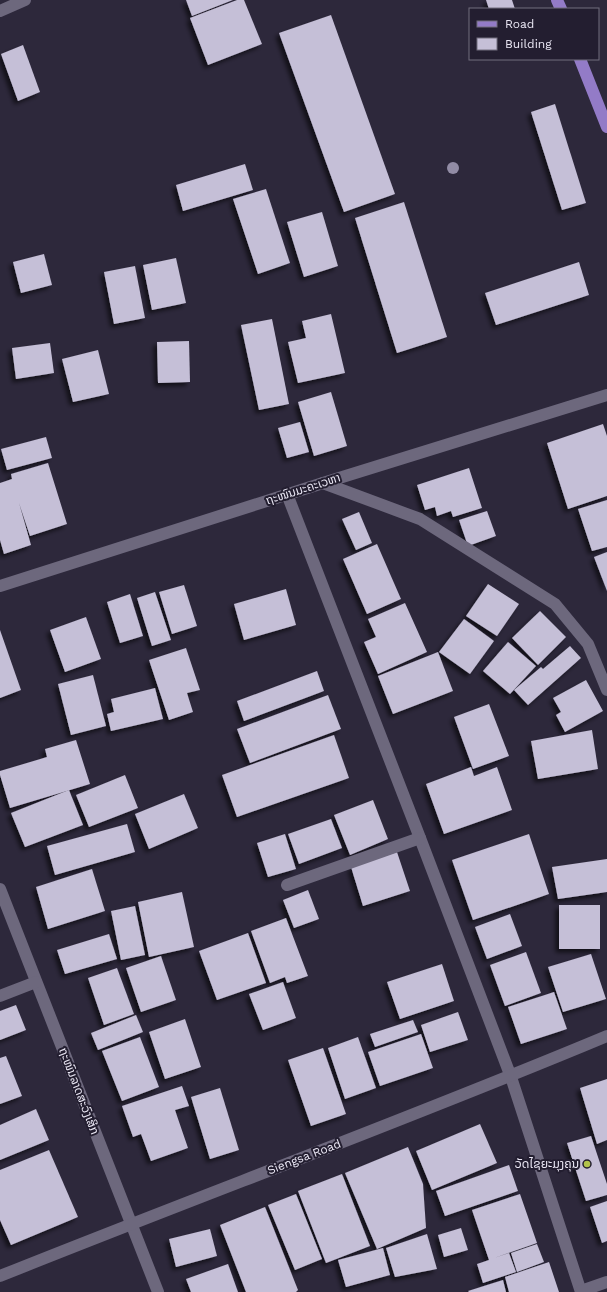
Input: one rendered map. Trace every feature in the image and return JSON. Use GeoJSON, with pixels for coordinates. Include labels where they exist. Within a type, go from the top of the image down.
{"type":"FeatureCollection","features":[{"type":"Feature","properties":{"kind":"main road"},"geometry":{"type":"LineString","coordinates":[[580,60],[607,127]]}},
{"type":"Feature","properties":{"kind":"street"},"geometry":{"type":"LineString","coordinates":[[0,11],[26,0]]}},
{"type":"Feature","properties":{"kind":"street","name":"ຖະໜົນມະຄະເວຫາ"},"geometry":{"type":"LineString","coordinates":[[0,586],[287,494],[607,395]]}},
{"type":"Feature","properties":{"kind":"street"},"geometry":{"type":"LineString","coordinates":[[323,483],[420,519],[555,604],[588,644],[607,690]]}},
{"type":"Feature","properties":{"kind":"street"},"geometry":{"type":"LineString","coordinates":[[287,494],[511,1076],[581,1292],[607,1282]]}},
{"type":"Feature","properties":{"kind":"street"},"geometry":{"type":"LineString","coordinates":[[287,884],[420,838]]}},
{"type":"Feature","properties":{"kind":"street","name":"ຖະໜົນລາດສະວົງເສິກ"},"geometry":{"type":"LineString","coordinates":[[0,889],[158,1292]]}},
{"type":"Feature","properties":{"kind":"street"},"geometry":{"type":"LineString","coordinates":[[0,996],[36,982]]}},
{"type":"Feature","properties":{"kind":"street","name":"Siengsa Road"},"geometry":{"type":"LineString","coordinates":[[0,1276],[511,1076],[607,1036]]}},
{"type":"Feature","properties":{"kind":"building"},"geometry":{"type":"Polygon","coordinates":[[[186,0],[233,0],[192,16],[186,0]]]}},
{"type":"Feature","properties":{"kind":"building"},"geometry":{"type":"Polygon","coordinates":[[[237,0],[244,0],[262,44],[208,65],[190,18],[237,0]]]}},
{"type":"Feature","properties":{"kind":"building"},"geometry":{"type":"Polygon","coordinates":[[[486,0],[512,0],[515,8],[489,8],[486,0]]]}},
{"type":"Feature","properties":{"kind":"building"},"geometry":{"type":"Polygon","coordinates":[[[331,15],[395,194],[344,212],[279,33],[331,15]]]}},
{"type":"Feature","properties":{"kind":"building"},"geometry":{"type":"Polygon","coordinates":[[[23,45],[40,92],[18,101],[1,54],[23,45]]]}},
{"type":"Feature","properties":{"kind":"building"},"geometry":{"type":"Polygon","coordinates":[[[555,104],[586,203],[562,210],[531,112],[555,104]]]}},
{"type":"Feature","properties":{"kind":"building"},"geometry":{"type":"Polygon","coordinates":[[[245,164],[253,190],[183,211],[176,185],[245,164]]]}},
{"type":"Feature","properties":{"kind":"building"},"geometry":{"type":"Polygon","coordinates":[[[266,189],[290,263],[258,274],[233,199],[266,189]]]}},
{"type":"Feature","properties":{"kind":"building"},"geometry":{"type":"Polygon","coordinates":[[[404,202],[447,337],[397,353],[355,218],[404,202]]]}},
{"type":"Feature","properties":{"kind":"building"},"geometry":{"type":"Polygon","coordinates":[[[322,212],[338,266],[304,277],[287,222],[322,212]]]}},
{"type":"Feature","properties":{"kind":"building"},"geometry":{"type":"Polygon","coordinates":[[[44,254],[52,285],[21,293],[13,262],[44,254]]]}},
{"type":"Feature","properties":{"kind":"building"},"geometry":{"type":"Polygon","coordinates":[[[176,258],[186,303],[152,310],[143,265],[176,258]]]}},
{"type":"Feature","properties":{"kind":"building"},"geometry":{"type":"Polygon","coordinates":[[[579,262],[589,295],[496,325],[485,293],[579,262]]]}},
{"type":"Feature","properties":{"kind":"building"},"geometry":{"type":"Polygon","coordinates":[[[135,266],[145,318],[114,324],[104,272],[135,266]]]}},
{"type":"Feature","properties":{"kind":"building"},"geometry":{"type":"Polygon","coordinates":[[[331,314],[345,373],[298,383],[288,342],[306,338],[302,321],[331,314]]]}},
{"type":"Feature","properties":{"kind":"building"},"geometry":{"type":"Polygon","coordinates":[[[272,319],[289,404],[259,410],[241,325],[272,319]]]}},
{"type":"Feature","properties":{"kind":"building"},"geometry":{"type":"Polygon","coordinates":[[[189,341],[190,382],[158,383],[157,342],[189,341]]]}},
{"type":"Feature","properties":{"kind":"building"},"geometry":{"type":"Polygon","coordinates":[[[50,343],[54,373],[16,379],[12,348],[50,343]]]}},
{"type":"Feature","properties":{"kind":"building"},"geometry":{"type":"Polygon","coordinates":[[[98,350],[109,394],[73,402],[62,359],[98,350]]]}},
{"type":"Feature","properties":{"kind":"building"},"geometry":{"type":"Polygon","coordinates":[[[331,392],[347,446],[314,456],[298,402],[331,392]]]}},
{"type":"Feature","properties":{"kind":"building"},"geometry":{"type":"Polygon","coordinates":[[[300,422],[309,452],[287,458],[278,428],[300,422]]]}},
{"type":"Feature","properties":{"kind":"building"},"geometry":{"type":"Polygon","coordinates":[[[603,424],[607,436],[607,496],[568,509],[547,443],[603,424]]]}},
{"type":"Feature","properties":{"kind":"building"},"geometry":{"type":"Polygon","coordinates":[[[46,437],[52,458],[7,470],[1,449],[46,437]]]}},
{"type":"Feature","properties":{"kind":"building"},"geometry":{"type":"Polygon","coordinates":[[[48,463],[67,524],[30,536],[19,503],[31,545],[4,554],[0,540],[0,483],[12,479],[11,474],[48,463]]]}},
{"type":"Feature","properties":{"kind":"building"},"geometry":{"type":"Polygon","coordinates":[[[469,468],[482,508],[453,517],[451,511],[437,516],[435,507],[425,510],[417,485],[469,468]]]}},
{"type":"Feature","properties":{"kind":"building"},"geometry":{"type":"Polygon","coordinates":[[[607,500],[607,547],[592,551],[578,509],[607,500]]]}},
{"type":"Feature","properties":{"kind":"building"},"geometry":{"type":"Polygon","coordinates":[[[487,511],[496,536],[468,546],[459,520],[487,511]]]}},
{"type":"Feature","properties":{"kind":"building"},"geometry":{"type":"Polygon","coordinates":[[[359,512],[372,543],[356,550],[342,519],[359,512]]]}},
{"type":"Feature","properties":{"kind":"building"},"geometry":{"type":"Polygon","coordinates":[[[377,544],[401,599],[367,614],[343,559],[377,544]]]}},
{"type":"Feature","properties":{"kind":"building"},"geometry":{"type":"Polygon","coordinates":[[[607,552],[607,591],[594,557],[607,552]]]}},
{"type":"Feature","properties":{"kind":"building"},"geometry":{"type":"Polygon","coordinates":[[[488,584],[519,604],[497,636],[466,616],[488,584]]]}},
{"type":"Feature","properties":{"kind":"building"},"geometry":{"type":"Polygon","coordinates":[[[184,585],[197,626],[172,634],[159,592],[184,585]]]}},
{"type":"Feature","properties":{"kind":"building"},"geometry":{"type":"Polygon","coordinates":[[[286,589],[296,625],[244,640],[234,604],[286,589]]]}},
{"type":"Feature","properties":{"kind":"building"},"geometry":{"type":"Polygon","coordinates":[[[155,592],[171,640],[152,646],[137,598],[155,592]]]}},
{"type":"Feature","properties":{"kind":"building"},"geometry":{"type":"Polygon","coordinates":[[[130,594],[143,636],[120,643],[107,602],[130,594]]]}},
{"type":"Feature","properties":{"kind":"building"},"geometry":{"type":"Polygon","coordinates":[[[405,603],[427,652],[378,674],[364,642],[376,637],[368,619],[405,603]]]}},
{"type":"Feature","properties":{"kind":"building"},"geometry":{"type":"Polygon","coordinates":[[[540,611],[566,637],[538,665],[512,638],[540,611]]]}},
{"type":"Feature","properties":{"kind":"building"},"geometry":{"type":"Polygon","coordinates":[[[86,617],[101,659],[65,672],[50,630],[86,617]]]}},
{"type":"Feature","properties":{"kind":"building"},"geometry":{"type":"Polygon","coordinates":[[[464,619],[494,641],[470,674],[439,652],[464,619]]]}},
{"type":"Feature","properties":{"kind":"building"},"geometry":{"type":"Polygon","coordinates":[[[0,630],[21,690],[0,698],[0,630]]]}},
{"type":"Feature","properties":{"kind":"building"},"geometry":{"type":"Polygon","coordinates":[[[508,642],[536,666],[510,694],[483,671],[508,642]]]}},
{"type":"Feature","properties":{"kind":"building"},"geometry":{"type":"Polygon","coordinates":[[[570,646],[581,658],[528,705],[514,690],[541,667],[543,669],[570,646]]]}},
{"type":"Feature","properties":{"kind":"building"},"geometry":{"type":"Polygon","coordinates":[[[186,648],[200,690],[187,693],[193,712],[169,720],[149,660],[186,648]]]}},
{"type":"Feature","properties":{"kind":"building"},"geometry":{"type":"Polygon","coordinates":[[[438,652],[453,691],[393,714],[378,676],[438,652]]]}},
{"type":"Feature","properties":{"kind":"building"},"geometry":{"type":"Polygon","coordinates":[[[317,671],[324,691],[244,721],[237,701],[317,671]]]}},
{"type":"Feature","properties":{"kind":"building"},"geometry":{"type":"Polygon","coordinates":[[[93,675],[106,726],[71,735],[58,684],[93,675]]]}},
{"type":"Feature","properties":{"kind":"building"},"geometry":{"type":"Polygon","coordinates":[[[586,680],[603,711],[565,732],[556,715],[561,712],[553,698],[586,680]]]}},
{"type":"Feature","properties":{"kind":"building"},"geometry":{"type":"Polygon","coordinates":[[[155,688],[163,719],[111,731],[107,714],[114,712],[111,699],[155,688]]]}},
{"type":"Feature","properties":{"kind":"building"},"geometry":{"type":"Polygon","coordinates":[[[328,695],[341,729],[250,763],[237,729],[328,695]]]}},
{"type":"Feature","properties":{"kind":"building"},"geometry":{"type":"Polygon","coordinates":[[[489,704],[509,756],[473,769],[454,717],[489,704]]]}},
{"type":"Feature","properties":{"kind":"building"},"geometry":{"type":"Polygon","coordinates":[[[592,730],[598,769],[538,779],[531,741],[592,730]]]}},
{"type":"Feature","properties":{"kind":"building"},"geometry":{"type":"Polygon","coordinates":[[[334,735],[349,778],[237,817],[222,775],[334,735]]]}},
{"type":"Feature","properties":{"kind":"building"},"geometry":{"type":"Polygon","coordinates":[[[76,740],[90,784],[10,808],[0,771],[47,757],[45,749],[76,740]]]}},
{"type":"Feature","properties":{"kind":"building"},"geometry":{"type":"Polygon","coordinates":[[[471,767],[474,776],[497,767],[512,810],[444,834],[426,784],[471,767]]]}},
{"type":"Feature","properties":{"kind":"building"},"geometry":{"type":"Polygon","coordinates":[[[125,775],[138,808],[89,827],[76,795],[125,775]]]}},
{"type":"Feature","properties":{"kind":"building"},"geometry":{"type":"Polygon","coordinates":[[[69,790],[83,825],[25,847],[11,813],[69,790]]]}},
{"type":"Feature","properties":{"kind":"building"},"geometry":{"type":"Polygon","coordinates":[[[184,794],[198,828],[149,849],[135,814],[184,794]]]}},
{"type":"Feature","properties":{"kind":"building"},"geometry":{"type":"Polygon","coordinates":[[[373,800],[388,839],[350,855],[334,815],[373,800]]]}},
{"type":"Feature","properties":{"kind":"building"},"geometry":{"type":"Polygon","coordinates":[[[331,819],[342,848],[299,864],[288,834],[331,819]]]}},
{"type":"Feature","properties":{"kind":"building"},"geometry":{"type":"Polygon","coordinates":[[[127,824],[135,852],[55,875],[47,846],[127,824]]]}},
{"type":"Feature","properties":{"kind":"building"},"geometry":{"type":"Polygon","coordinates":[[[285,834],[296,869],[268,877],[257,843],[285,834]]]}},
{"type":"Feature","properties":{"kind":"building"},"geometry":{"type":"Polygon","coordinates":[[[529,834],[549,894],[473,920],[452,860],[529,834]]]}},
{"type":"Feature","properties":{"kind":"building"},"geometry":{"type":"Polygon","coordinates":[[[397,852],[410,891],[363,906],[351,867],[397,852]]]}},
{"type":"Feature","properties":{"kind":"building"},"geometry":{"type":"Polygon","coordinates":[[[607,859],[607,892],[558,899],[552,867],[607,859]]]}},
{"type":"Feature","properties":{"kind":"building"},"geometry":{"type":"Polygon","coordinates":[[[92,869],[105,911],[48,929],[36,887],[92,869]]]}},
{"type":"Feature","properties":{"kind":"building"},"geometry":{"type":"Polygon","coordinates":[[[308,890],[319,919],[294,928],[283,900],[308,890]]]}},
{"type":"Feature","properties":{"kind":"building"},"geometry":{"type":"Polygon","coordinates":[[[182,892],[194,947],[149,957],[138,902],[182,892]]]}},
{"type":"Feature","properties":{"kind":"building"},"geometry":{"type":"Polygon","coordinates":[[[559,905],[600,905],[600,949],[559,949],[559,905]]]}},
{"type":"Feature","properties":{"kind":"building"},"geometry":{"type":"Polygon","coordinates":[[[135,906],[145,955],[121,960],[111,911],[135,906]]]}},
{"type":"Feature","properties":{"kind":"building"},"geometry":{"type":"Polygon","coordinates":[[[510,914],[522,946],[487,959],[475,927],[510,914]]]}},
{"type":"Feature","properties":{"kind":"building"},"geometry":{"type":"Polygon","coordinates":[[[286,918],[308,976],[287,983],[285,977],[270,983],[251,931],[286,918]]]}},
{"type":"Feature","properties":{"kind":"building"},"geometry":{"type":"Polygon","coordinates":[[[248,933],[266,983],[217,1000],[199,951],[248,933]]]}},
{"type":"Feature","properties":{"kind":"building"},"geometry":{"type":"Polygon","coordinates":[[[109,934],[117,959],[65,974],[57,950],[109,934]]]}},
{"type":"Feature","properties":{"kind":"building"},"geometry":{"type":"Polygon","coordinates":[[[526,952],[541,993],[505,1006],[490,965],[526,952]]]}},
{"type":"Feature","properties":{"kind":"building"},"geometry":{"type":"Polygon","coordinates":[[[591,954],[606,999],[563,1012],[548,967],[591,954]]]}},
{"type":"Feature","properties":{"kind":"building"},"geometry":{"type":"Polygon","coordinates":[[[161,956],[176,1000],[141,1012],[126,968],[161,956]]]}},
{"type":"Feature","properties":{"kind":"building"},"geometry":{"type":"Polygon","coordinates":[[[442,964],[454,1001],[400,1019],[387,982],[442,964]]]}},
{"type":"Feature","properties":{"kind":"building"},"geometry":{"type":"Polygon","coordinates":[[[117,968],[134,1014],[104,1025],[88,978],[117,968]]]}},
{"type":"Feature","properties":{"kind":"building"},"geometry":{"type":"Polygon","coordinates":[[[283,982],[296,1018],[263,1030],[249,994],[283,982]]]}},
{"type":"Feature","properties":{"kind":"building"},"geometry":{"type":"Polygon","coordinates":[[[554,992],[567,1029],[521,1044],[508,1007],[554,992]]]}},
{"type":"Feature","properties":{"kind":"building"},"geometry":{"type":"Polygon","coordinates":[[[16,1005],[26,1030],[0,1040],[0,1011],[16,1005]]]}},
{"type":"Feature","properties":{"kind":"building"},"geometry":{"type":"Polygon","coordinates":[[[458,1012],[468,1040],[430,1052],[421,1025],[458,1012]]]}},
{"type":"Feature","properties":{"kind":"building"},"geometry":{"type":"Polygon","coordinates":[[[136,1015],[143,1032],[98,1050],[91,1033],[136,1015]]]}},
{"type":"Feature","properties":{"kind":"building"},"geometry":{"type":"Polygon","coordinates":[[[185,1019],[201,1067],[165,1079],[149,1032],[185,1019]]]}},
{"type":"Feature","properties":{"kind":"building"},"geometry":{"type":"Polygon","coordinates":[[[413,1020],[418,1032],[375,1047],[370,1034],[413,1020]]]}},
{"type":"Feature","properties":{"kind":"building"},"geometry":{"type":"Polygon","coordinates":[[[421,1034],[433,1068],[380,1086],[368,1052],[421,1034]]]}},
{"type":"Feature","properties":{"kind":"building"},"geometry":{"type":"Polygon","coordinates":[[[140,1037],[159,1087],[122,1101],[102,1051],[140,1037]]]}},
{"type":"Feature","properties":{"kind":"building"},"geometry":{"type":"Polygon","coordinates":[[[358,1037],[376,1088],[345,1099],[328,1048],[358,1037]]]}},
{"type":"Feature","properties":{"kind":"building"},"geometry":{"type":"Polygon","coordinates":[[[323,1048],[346,1114],[311,1126],[288,1060],[323,1048]]]}},
{"type":"Feature","properties":{"kind":"building"},"geometry":{"type":"Polygon","coordinates":[[[6,1056],[22,1096],[0,1104],[0,1058],[6,1056]]]}},
{"type":"Feature","properties":{"kind":"building","name":"ວັດໄຊຍະມຸງຄຸນ"},"geometry":{"type":"Polygon","coordinates":[[[607,1079],[607,1140],[597,1144],[580,1088],[607,1079]]]}},
{"type":"Feature","properties":{"kind":"building"},"geometry":{"type":"Polygon","coordinates":[[[182,1086],[189,1106],[175,1110],[188,1148],[151,1161],[141,1134],[133,1137],[122,1106],[182,1086]]]}},
{"type":"Feature","properties":{"kind":"building"},"geometry":{"type":"Polygon","coordinates":[[[220,1088],[239,1150],[210,1159],[191,1097],[220,1088]]]}},
{"type":"Feature","properties":{"kind":"building"},"geometry":{"type":"Polygon","coordinates":[[[36,1109],[49,1140],[0,1160],[0,1125],[36,1109]]]}},
{"type":"Feature","properties":{"kind":"building"},"geometry":{"type":"Polygon","coordinates":[[[480,1124],[497,1163],[432,1190],[416,1151],[480,1124]]]}},
{"type":"Feature","properties":{"kind":"building","name":"ວັດໄຊຍະມຸງຄຸນ"},"geometry":{"type":"Polygon","coordinates":[[[591,1136],[607,1184],[607,1195],[586,1201],[567,1143],[591,1136]]]}},
{"type":"Feature","properties":{"kind":"building"},"geometry":{"type":"Polygon","coordinates":[[[408,1147],[423,1184],[426,1228],[377,1249],[345,1173],[408,1147]]]}},
{"type":"Feature","properties":{"kind":"building"},"geometry":{"type":"Polygon","coordinates":[[[49,1150],[78,1217],[11,1245],[0,1220],[0,1170],[49,1150]]]}},
{"type":"Feature","properties":{"kind":"building"},"geometry":{"type":"Polygon","coordinates":[[[509,1165],[518,1191],[445,1216],[436,1191],[509,1165]]]}},
{"type":"Feature","properties":{"kind":"building"},"geometry":{"type":"Polygon","coordinates":[[[342,1174],[370,1246],[326,1263],[298,1191],[342,1174]]]}},
{"type":"Feature","properties":{"kind":"building"},"geometry":{"type":"Polygon","coordinates":[[[296,1194],[322,1259],[295,1270],[268,1205],[296,1194]]]}},
{"type":"Feature","properties":{"kind":"building"},"geometry":{"type":"Polygon","coordinates":[[[520,1194],[537,1243],[494,1258],[509,1253],[516,1272],[483,1283],[477,1264],[489,1260],[472,1210],[520,1194]]]}},
{"type":"Feature","properties":{"kind":"building"},"geometry":{"type":"Polygon","coordinates":[[[607,1201],[607,1241],[602,1243],[590,1207],[607,1201]]]}},
{"type":"Feature","properties":{"kind":"building"},"geometry":{"type":"Polygon","coordinates":[[[265,1207],[298,1290],[296,1292],[246,1292],[220,1225],[265,1207]]]}},
{"type":"Feature","properties":{"kind":"building"},"geometry":{"type":"Polygon","coordinates":[[[461,1228],[468,1250],[444,1257],[438,1235],[461,1228]]]}},
{"type":"Feature","properties":{"kind":"building"},"geometry":{"type":"Polygon","coordinates":[[[210,1229],[217,1256],[176,1267],[169,1239],[210,1229]]]}},
{"type":"Feature","properties":{"kind":"building"},"geometry":{"type":"Polygon","coordinates":[[[427,1234],[437,1269],[395,1277],[386,1248],[427,1234]]]}},
{"type":"Feature","properties":{"kind":"building"},"geometry":{"type":"Polygon","coordinates":[[[537,1244],[544,1262],[517,1272],[511,1253],[537,1244]]]}},
{"type":"Feature","properties":{"kind":"building"},"geometry":{"type":"Polygon","coordinates":[[[383,1248],[390,1275],[346,1287],[338,1260],[383,1248]]]}},
{"type":"Feature","properties":{"kind":"building"},"geometry":{"type":"Polygon","coordinates":[[[549,1262],[559,1292],[509,1292],[505,1277],[549,1262]]]}},
{"type":"Feature","properties":{"kind":"building"},"geometry":{"type":"Polygon","coordinates":[[[228,1264],[238,1292],[191,1292],[186,1279],[228,1264]]]}},
{"type":"Feature","properties":{"kind":"building"},"geometry":{"type":"Polygon","coordinates":[[[503,1280],[506,1292],[468,1291],[503,1280]]]}},
{"type":"Feature","properties":{"kind":"place","name":"ວັດໄຊຍະມຸງຄຸນ"},"geometry":{"type":"Point","coordinates":[587,1164]}}]}
